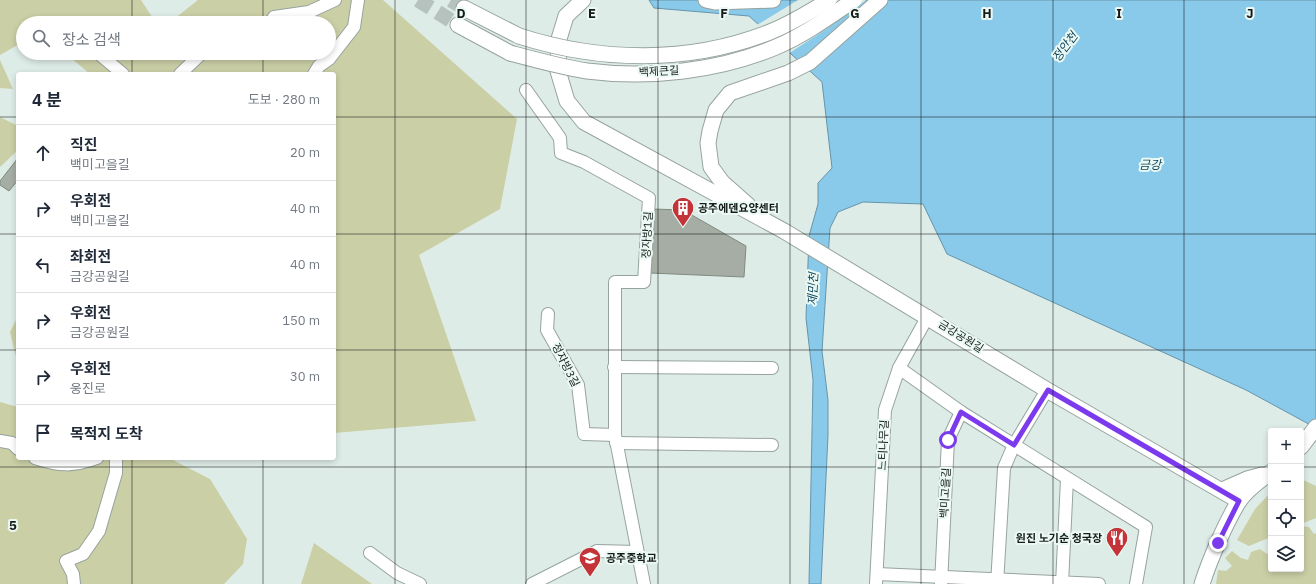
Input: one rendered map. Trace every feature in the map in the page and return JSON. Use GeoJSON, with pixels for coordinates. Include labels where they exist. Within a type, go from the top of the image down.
{"type":"FeatureCollection","features":[{"type":"Feature","properties":{"kind":"main road"},"geometry":{"type":"LineString","coordinates":[[583,0],[566,16],[559,39],[558,72],[567,101],[584,122],[767,222]]}},
{"type":"Feature","properties":{"kind":"main road"},"geometry":{"type":"LineString","coordinates":[[706,0],[715,2],[773,0]]}},
{"type":"Feature","properties":{"kind":"main road","name":"백제큰길"},"geometry":{"type":"LineString","coordinates":[[464,8],[519,36],[548,45],[588,53],[620,56],[665,56],[723,47],[770,32],[829,0]]}},
{"type":"Feature","properties":{"kind":"main road","name":"백제큰길"},"geometry":{"type":"LineString","coordinates":[[458,25],[510,53],[587,70],[624,73],[674,72],[727,63],[776,47],[821,23],[854,0]]}},
{"type":"Feature","properties":{"kind":"main road"},"geometry":{"type":"LineString","coordinates":[[767,222],[722,182],[711,167],[708,143],[716,110],[730,93],[788,73],[810,62],[880,0]]}},
{"type":"Feature","properties":{"kind":"main road","name":"금강공원길"},"geometry":{"type":"LineString","coordinates":[[767,222],[928,316],[1048,390],[1239,501]]}},
{"type":"Feature","properties":{"kind":"main road"},"geometry":{"type":"LineString","coordinates":[[1304,443],[1316,427]]}},
{"type":"Feature","properties":{"kind":"main road"},"geometry":{"type":"LineString","coordinates":[[1222,490],[1247,479],[1268,474]]}},
{"type":"Feature","properties":{"kind":"main road"},"geometry":{"type":"LineString","coordinates":[[1202,584],[1218,543],[1239,501],[1254,485],[1268,474]]}},
{"type":"Feature","properties":{"kind":"street"},"geometry":{"type":"LineString","coordinates":[[281,16],[309,12],[335,0]]}},
{"type":"Feature","properties":{"kind":"street"},"geometry":{"type":"LineString","coordinates":[[336,50],[354,27],[358,0]]}},
{"type":"Feature","properties":{"kind":"street"},"geometry":{"type":"LineString","coordinates":[[106,60],[121,72]]}},
{"type":"Feature","properties":{"kind":"street"},"geometry":{"type":"LineString","coordinates":[[182,72],[195,60]]}},
{"type":"Feature","properties":{"kind":"street"},"geometry":{"type":"LineString","coordinates":[[315,72],[319,66],[328,60]]}},
{"type":"Feature","properties":{"kind":"street","name":"정자방1길"},"geometry":{"type":"LineString","coordinates":[[526,90],[560,138],[561,153],[584,162],[649,198],[644,282],[615,282],[615,439],[644,584]]}},
{"type":"Feature","properties":{"kind":"street","name":"정자방3길"},"geometry":{"type":"LineString","coordinates":[[548,314],[547,330],[578,385],[584,434],[615,439]]}},
{"type":"Feature","properties":{"kind":"street","name":"느티나무길"},"geometry":{"type":"LineString","coordinates":[[877,579],[885,410],[899,368],[928,316]]}},
{"type":"Feature","properties":{"kind":"street"},"geometry":{"type":"LineString","coordinates":[[614,367],[772,368]]}},
{"type":"Feature","properties":{"kind":"street"},"geometry":{"type":"LineString","coordinates":[[899,368],[961,412],[1146,527],[1136,584]]}},
{"type":"Feature","properties":{"kind":"street"},"geometry":{"type":"LineString","coordinates":[[998,582],[1004,468],[1014,445],[1048,390]]}},
{"type":"Feature","properties":{"kind":"street","name":"백미고을길"},"geometry":{"type":"LineString","coordinates":[[941,580],[948,440],[961,412]]}},
{"type":"Feature","properties":{"kind":"street"},"geometry":{"type":"LineString","coordinates":[[615,439],[772,445]]}},
{"type":"Feature","properties":{"kind":"street"},"geometry":{"type":"LineString","coordinates":[[0,440],[12,443],[16,447]]}},
{"type":"Feature","properties":{"kind":"street"},"geometry":{"type":"LineString","coordinates":[[42,460],[56,465],[80,464],[91,460]]}},
{"type":"Feature","properties":{"kind":"street"},"geometry":{"type":"LineString","coordinates":[[74,584],[73,574],[66,561],[83,554],[99,532],[116,474],[116,460]]}},
{"type":"Feature","properties":{"kind":"street"},"geometry":{"type":"LineString","coordinates":[[1062,583],[1067,479]]}},
{"type":"Feature","properties":{"kind":"street"},"geometry":{"type":"LineString","coordinates":[[532,584],[597,551],[637,552]]}},
{"type":"Feature","properties":{"kind":"street"},"geometry":{"type":"LineString","coordinates":[[370,553],[397,573],[420,584]]}},
{"type":"Feature","properties":{"kind":"street"},"geometry":{"type":"LineString","coordinates":[[877,579],[1099,584]]}},
{"type":"Feature","properties":{"kind":"green space"},"geometry":{"type":"Polygon","coordinates":[[[0,0],[141,0],[151,16],[16,16],[16,46],[0,55],[0,0]]]}},
{"type":"Feature","properties":{"kind":"green space"},"geometry":{"type":"Polygon","coordinates":[[[198,0],[383,0],[517,119],[500,209],[419,255],[476,421],[336,433],[336,72],[88,72],[73,60],[336,60],[336,16],[178,16],[198,0]]]}},
{"type":"Feature","properties":{"kind":"green space"},"geometry":{"type":"Polygon","coordinates":[[[0,60],[13,89],[0,88],[0,60]]]}},
{"type":"Feature","properties":{"kind":"green space"},"geometry":{"type":"Polygon","coordinates":[[[0,117],[16,125],[16,152],[0,167],[0,117]]]}},
{"type":"Feature","properties":{"kind":"green space"},"geometry":{"type":"Polygon","coordinates":[[[16,320],[16,357],[10,332],[16,320]]]}},
{"type":"Feature","properties":{"kind":"green space"},"geometry":{"type":"Polygon","coordinates":[[[0,402],[16,406],[16,460],[173,460],[210,479],[247,539],[243,564],[224,584],[0,584],[0,402]]]}},
{"type":"Feature","properties":{"kind":"green space"},"geometry":{"type":"Polygon","coordinates":[[[1304,480],[1316,486],[1316,518],[1304,523],[1304,480]]]}},
{"type":"Feature","properties":{"kind":"green space"},"geometry":{"type":"Polygon","coordinates":[[[1268,495],[1268,538],[1249,546],[1237,540],[1255,509],[1268,495]]]}},
{"type":"Feature","properties":{"kind":"green space"},"geometry":{"type":"Polygon","coordinates":[[[1304,526],[1309,527],[1314,534],[1316,533],[1316,584],[1216,584],[1218,570],[1226,571],[1232,566],[1225,558],[1232,551],[1241,558],[1248,560],[1251,552],[1260,549],[1267,554],[1268,572],[1304,572],[1304,526]]]}},
{"type":"Feature","properties":{"kind":"green space"},"geometry":{"type":"Polygon","coordinates":[[[314,543],[372,584],[301,584],[314,543]]]}},
{"type":"Feature","properties":{"kind":"water","name":"금강"},"geometry":{"type":"Polygon","coordinates":[[[649,0],[1316,0],[1316,428],[1246,390],[947,254],[923,204],[863,202],[838,212],[830,228],[822,351],[828,400],[828,435],[821,584],[809,584],[813,380],[806,318],[809,236],[818,204],[818,183],[832,168],[822,82],[749,16],[654,8],[649,0]]]}},
{"type":"Feature","properties":{"kind":"pier"},"geometry":{"type":"Polygon","coordinates":[[[798,0],[866,0],[828,28],[788,54],[757,25],[798,0]]]}},
{"type":"Feature","properties":{"kind":"building"},"geometry":{"type":"Polygon","coordinates":[[[16,161],[16,182],[9,191],[0,185],[0,181],[16,161]]]}},
{"type":"Feature","properties":{"kind":"building","name":"공주에덴요양센터"},"geometry":{"type":"Polygon","coordinates":[[[653,209],[683,210],[746,246],[744,277],[650,273],[653,209]]]}},
{"type":"Feature","properties":{"kind":"tunnel"},"geometry":{"type":"LineString","coordinates":[[418,0],[458,25]]}},
{"type":"Feature","properties":{"kind":"tunnel"},"geometry":{"type":"LineString","coordinates":[[451,0],[464,8]]}},
{"type":"Feature","properties":{"kind":"place","name":"공주에덴요양센터"},"geometry":{"type":"Point","coordinates":[683,228]}},
{"type":"Feature","properties":{"kind":"place","name":"원진 노기순 청국장"},"geometry":{"type":"Point","coordinates":[1117,558]}},
{"type":"Feature","properties":{"kind":"place","name":"공주중학교"},"geometry":{"type":"Point","coordinates":[590,578]}},
{"type":"Feature","properties":{"kind":"route"},"geometry":{"type":"LineString","coordinates":[[948,440],[961,412],[1014,445],[1048,390],[1239,501],[1218,543]]}},
{"type":"Feature","properties":{"kind":"water label","name":"정안천"},"geometry":{"type":"Point","coordinates":[1065,47]}},
{"type":"Feature","properties":{"kind":"water label","name":"제민천"},"geometry":{"type":"Point","coordinates":[813,289]}}]}
